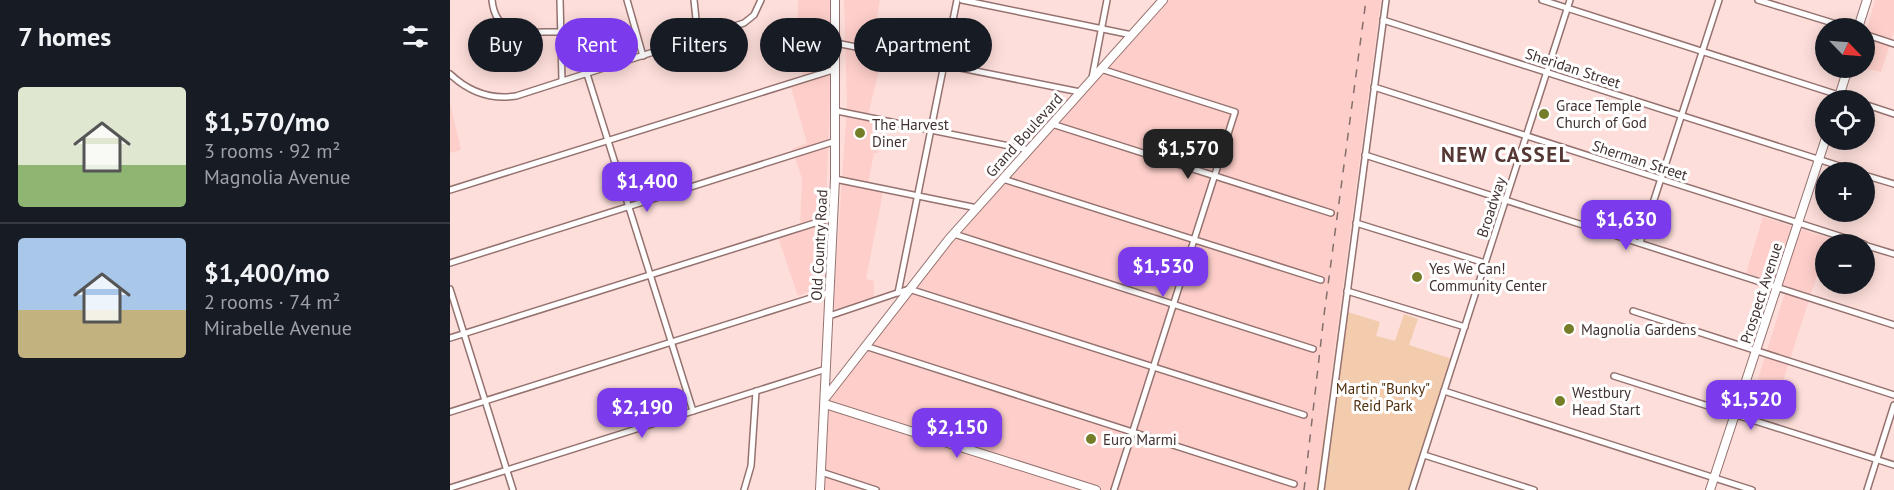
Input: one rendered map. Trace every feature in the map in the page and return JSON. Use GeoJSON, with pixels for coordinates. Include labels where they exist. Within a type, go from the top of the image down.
{"type":"FeatureCollection","features":[{"type":"Feature","properties":{"kind":"main road","name":"Old Country Road"},"geometry":{"type":"LineString","coordinates":[[835,0],[835,18]]}},
{"type":"Feature","properties":{"kind":"main road","name":"Old Country Road"},"geometry":{"type":"LineString","coordinates":[[820,490],[834,217],[836,72]]}},
{"type":"Feature","properties":{"kind":"street"},"geometry":{"type":"LineString","coordinates":[[492,0],[498,21],[508,29],[555,32]]}},
{"type":"Feature","properties":{"kind":"street"},"geometry":{"type":"LineString","coordinates":[[560,0],[561,18]]}},
{"type":"Feature","properties":{"kind":"street"},"geometry":{"type":"LineString","coordinates":[[627,0],[643,56]]}},
{"type":"Feature","properties":{"kind":"street"},"geometry":{"type":"LineString","coordinates":[[694,0],[696,18]]}},
{"type":"Feature","properties":{"kind":"street"},"geometry":{"type":"LineString","coordinates":[[748,20],[754,15],[761,0]]}},
{"type":"Feature","properties":{"kind":"street"},"geometry":{"type":"LineString","coordinates":[[953,18],[957,0]]}},
{"type":"Feature","properties":{"kind":"street"},"geometry":{"type":"LineString","coordinates":[[962,0],[1132,34]]}},
{"type":"Feature","properties":{"kind":"street"},"geometry":{"type":"LineString","coordinates":[[1092,80],[1107,0]]}},
{"type":"Feature","properties":{"kind":"street","name":"Grand Boulevard"},"geometry":{"type":"LineString","coordinates":[[826,400],[865,346],[954,234],[1163,0]]}},
{"type":"Feature","properties":{"kind":"street"},"geometry":{"type":"LineString","coordinates":[[1321,490],[1386,0]]}},
{"type":"Feature","properties":{"kind":"street"},"geometry":{"type":"LineString","coordinates":[[1542,0],[1815,90]]}},
{"type":"Feature","properties":{"kind":"street","name":"Broadway"},"geometry":{"type":"LineString","coordinates":[[1412,490],[1570,0]]}},
{"type":"Feature","properties":{"kind":"street"},"geometry":{"type":"LineString","coordinates":[[1640,243],[1719,0]]}},
{"type":"Feature","properties":{"kind":"street"},"geometry":{"type":"LineString","coordinates":[[1758,0],[1816,18]]}},
{"type":"Feature","properties":{"kind":"street"},"geometry":{"type":"LineString","coordinates":[[1861,18],[1867,0]]}},
{"type":"Feature","properties":{"kind":"street","name":"Sheridan Street"},"geometry":{"type":"LineString","coordinates":[[1383,20],[1827,162]]}},
{"type":"Feature","properties":{"kind":"street"},"geometry":{"type":"LineString","coordinates":[[1875,38],[1894,44]]}},
{"type":"Feature","properties":{"kind":"street"},"geometry":{"type":"LineString","coordinates":[[450,74],[462,86],[493,97],[516,96],[650,54]]}},
{"type":"Feature","properties":{"kind":"street"},"geometry":{"type":"LineString","coordinates":[[1101,69],[1235,112],[1114,490]]}},
{"type":"Feature","properties":{"kind":"street"},"geometry":{"type":"LineString","coordinates":[[562,72],[562,81]]}},
{"type":"Feature","properties":{"kind":"street"},"geometry":{"type":"LineString","coordinates":[[450,190],[826,72]]}},
{"type":"Feature","properties":{"kind":"street"},"geometry":{"type":"LineString","coordinates":[[898,292],[942,72]]}},
{"type":"Feature","properties":{"kind":"street"},"geometry":{"type":"LineString","coordinates":[[979,72],[1080,92]]}},
{"type":"Feature","properties":{"kind":"street"},"geometry":{"type":"LineString","coordinates":[[587,74],[693,411]]}},
{"type":"Feature","properties":{"kind":"street","name":"Sherman Street"},"geometry":{"type":"LineString","coordinates":[[1374,87],[1831,234]]}},
{"type":"Feature","properties":{"kind":"street"},"geometry":{"type":"LineString","coordinates":[[1875,108],[1894,114]]}},
{"type":"Feature","properties":{"kind":"street"},"geometry":{"type":"LineString","coordinates":[[837,111],[1029,150]]}},
{"type":"Feature","properties":{"kind":"street"},"geometry":{"type":"LineString","coordinates":[[1052,124],[1331,213]]}},
{"type":"Feature","properties":{"kind":"street"},"geometry":{"type":"LineString","coordinates":[[450,263],[836,141]]}},
{"type":"Feature","properties":{"kind":"street","name":"Prospect Avenue"},"geometry":{"type":"LineString","coordinates":[[1710,490],[1821,150]]}},
{"type":"Feature","properties":{"kind":"street"},"geometry":{"type":"LineString","coordinates":[[1365,155],[1894,325]]}},
{"type":"Feature","properties":{"kind":"street"},"geometry":{"type":"LineString","coordinates":[[1875,178],[1894,184]]}},
{"type":"Feature","properties":{"kind":"street"},"geometry":{"type":"LineString","coordinates":[[835,179],[977,208]]}},
{"type":"Feature","properties":{"kind":"street"},"geometry":{"type":"LineString","coordinates":[[1003,179],[1321,280]]}},
{"type":"Feature","properties":{"kind":"street"},"geometry":{"type":"LineString","coordinates":[[450,338],[834,217]]}},
{"type":"Feature","properties":{"kind":"street"},"geometry":{"type":"LineString","coordinates":[[1356,223],[1485,263]]}},
{"type":"Feature","properties":{"kind":"street"},"geometry":{"type":"LineString","coordinates":[[954,234],[1313,349]]}},
{"type":"Feature","properties":{"kind":"street","name":"Sherman Street"},"geometry":{"type":"LineString","coordinates":[[1875,248],[1894,254]]}},
{"type":"Feature","properties":{"kind":"street"},"geometry":{"type":"LineString","coordinates":[[450,289],[513,490]]}},
{"type":"Feature","properties":{"kind":"street"},"geometry":{"type":"LineString","coordinates":[[829,316],[909,289],[1304,415]]}},
{"type":"Feature","properties":{"kind":"street"},"geometry":{"type":"LineString","coordinates":[[1347,291],[1465,327]]}},
{"type":"Feature","properties":{"kind":"street"},"geometry":{"type":"LineString","coordinates":[[450,412],[830,292]]}},
{"type":"Feature","properties":{"kind":"street"},"geometry":{"type":"LineString","coordinates":[[1633,311],[1894,395]]}},
{"type":"Feature","properties":{"kind":"street"},"geometry":{"type":"LineString","coordinates":[[865,346],[1294,484]]}},
{"type":"Feature","properties":{"kind":"street"},"geometry":{"type":"LineString","coordinates":[[450,488],[827,368]]}},
{"type":"Feature","properties":{"kind":"street"},"geometry":{"type":"LineString","coordinates":[[1614,375],[1894,465]]}},
{"type":"Feature","properties":{"kind":"street"},"geometry":{"type":"LineString","coordinates":[[744,490],[752,466],[756,391]]}},
{"type":"Feature","properties":{"kind":"street"},"geometry":{"type":"LineString","coordinates":[[1444,391],[1752,490]]}},
{"type":"Feature","properties":{"kind":"street"},"geometry":{"type":"LineString","coordinates":[[826,400],[1096,490]]}},
{"type":"Feature","properties":{"kind":"street"},"geometry":{"type":"LineString","coordinates":[[1867,490],[1894,405]]}},
{"type":"Feature","properties":{"kind":"street"},"geometry":{"type":"LineString","coordinates":[[1424,455],[1534,490]]}},
{"type":"Feature","properties":{"kind":"street"},"geometry":{"type":"LineString","coordinates":[[821,472],[876,490]]}},
{"type":"Feature","properties":{"kind":"shaded area"},"geometry":{"type":"Polygon","coordinates":[[[798,0],[830,0],[830,18],[798,18],[798,0]]]}},
{"type":"Feature","properties":{"kind":"shaded area"},"geometry":{"type":"Polygon","coordinates":[[[844,0],[880,0],[877,18],[854,18],[854,72],[878,72],[867,120],[884,124],[878,153],[874,153],[867,189],[883,192],[866,279],[874,281],[874,298],[833,310],[847,107],[844,0]]]}},
{"type":"Feature","properties":{"kind":"shaded area"},"geometry":{"type":"Polygon","coordinates":[[[1168,0],[1381,0],[1316,490],[824,490],[830,397],[966,225],[1168,0]]]}},
{"type":"Feature","properties":{"kind":"shaded area"},"geometry":{"type":"Polygon","coordinates":[[[1875,0],[1894,0],[1894,32],[1881,72],[1875,71],[1875,18],[1870,18],[1875,0]]]}},
{"type":"Feature","properties":{"kind":"shaded area"},"geometry":{"type":"Polygon","coordinates":[[[802,72],[831,72],[823,286],[798,296],[778,237],[800,228],[802,178],[792,149],[807,143],[790,84],[804,79],[802,72]]]}},
{"type":"Feature","properties":{"kind":"shaded area"},"geometry":{"type":"Polygon","coordinates":[[[450,103],[461,150],[450,153],[450,103]]]}},
{"type":"Feature","properties":{"kind":"shaded area"},"geometry":{"type":"Polygon","coordinates":[[[1763,217],[1816,234],[1815,281],[1781,387],[1758,379],[1787,286],[1746,273],[1763,217]]]}},
{"type":"Feature","properties":{"kind":"green space","name":"Martin \"Bunky\" Reid Park"},"geometry":{"type":"Polygon","coordinates":[[[1341,310],[1380,322],[1376,336],[1395,341],[1404,314],[1418,319],[1409,345],[1452,359],[1410,490],[1316,490],[1341,310]]]}},
{"type":"Feature","properties":{"kind":"railway"},"geometry":{"type":"LineString","coordinates":[[1304,490],[1324,315],[1366,0]]}},
{"type":"Feature","properties":{"kind":"place","name":"Grace Temple Church of God"},"geometry":{"type":"Point","coordinates":[1544,114]}},
{"type":"Feature","properties":{"kind":"place","name":"The Harvest Diner"},"geometry":{"type":"Point","coordinates":[860,133]}},
{"type":"Feature","properties":{"kind":"place","name":"Yes We Can! Community Center"},"geometry":{"type":"Point","coordinates":[1417,277]}},
{"type":"Feature","properties":{"kind":"place","name":"Magnolia Gardens"},"geometry":{"type":"Point","coordinates":[1569,329]}},
{"type":"Feature","properties":{"kind":"place","name":"Westbury Head Start"},"geometry":{"type":"Point","coordinates":[1560,401]}},
{"type":"Feature","properties":{"kind":"place","name":"Euro Marmi"},"geometry":{"type":"Point","coordinates":[1091,439]}},
{"type":"Feature","properties":{"kind":"district","name":"NEW CASSEL"},"geometry":{"type":"Point","coordinates":[1506,154]}}]}
